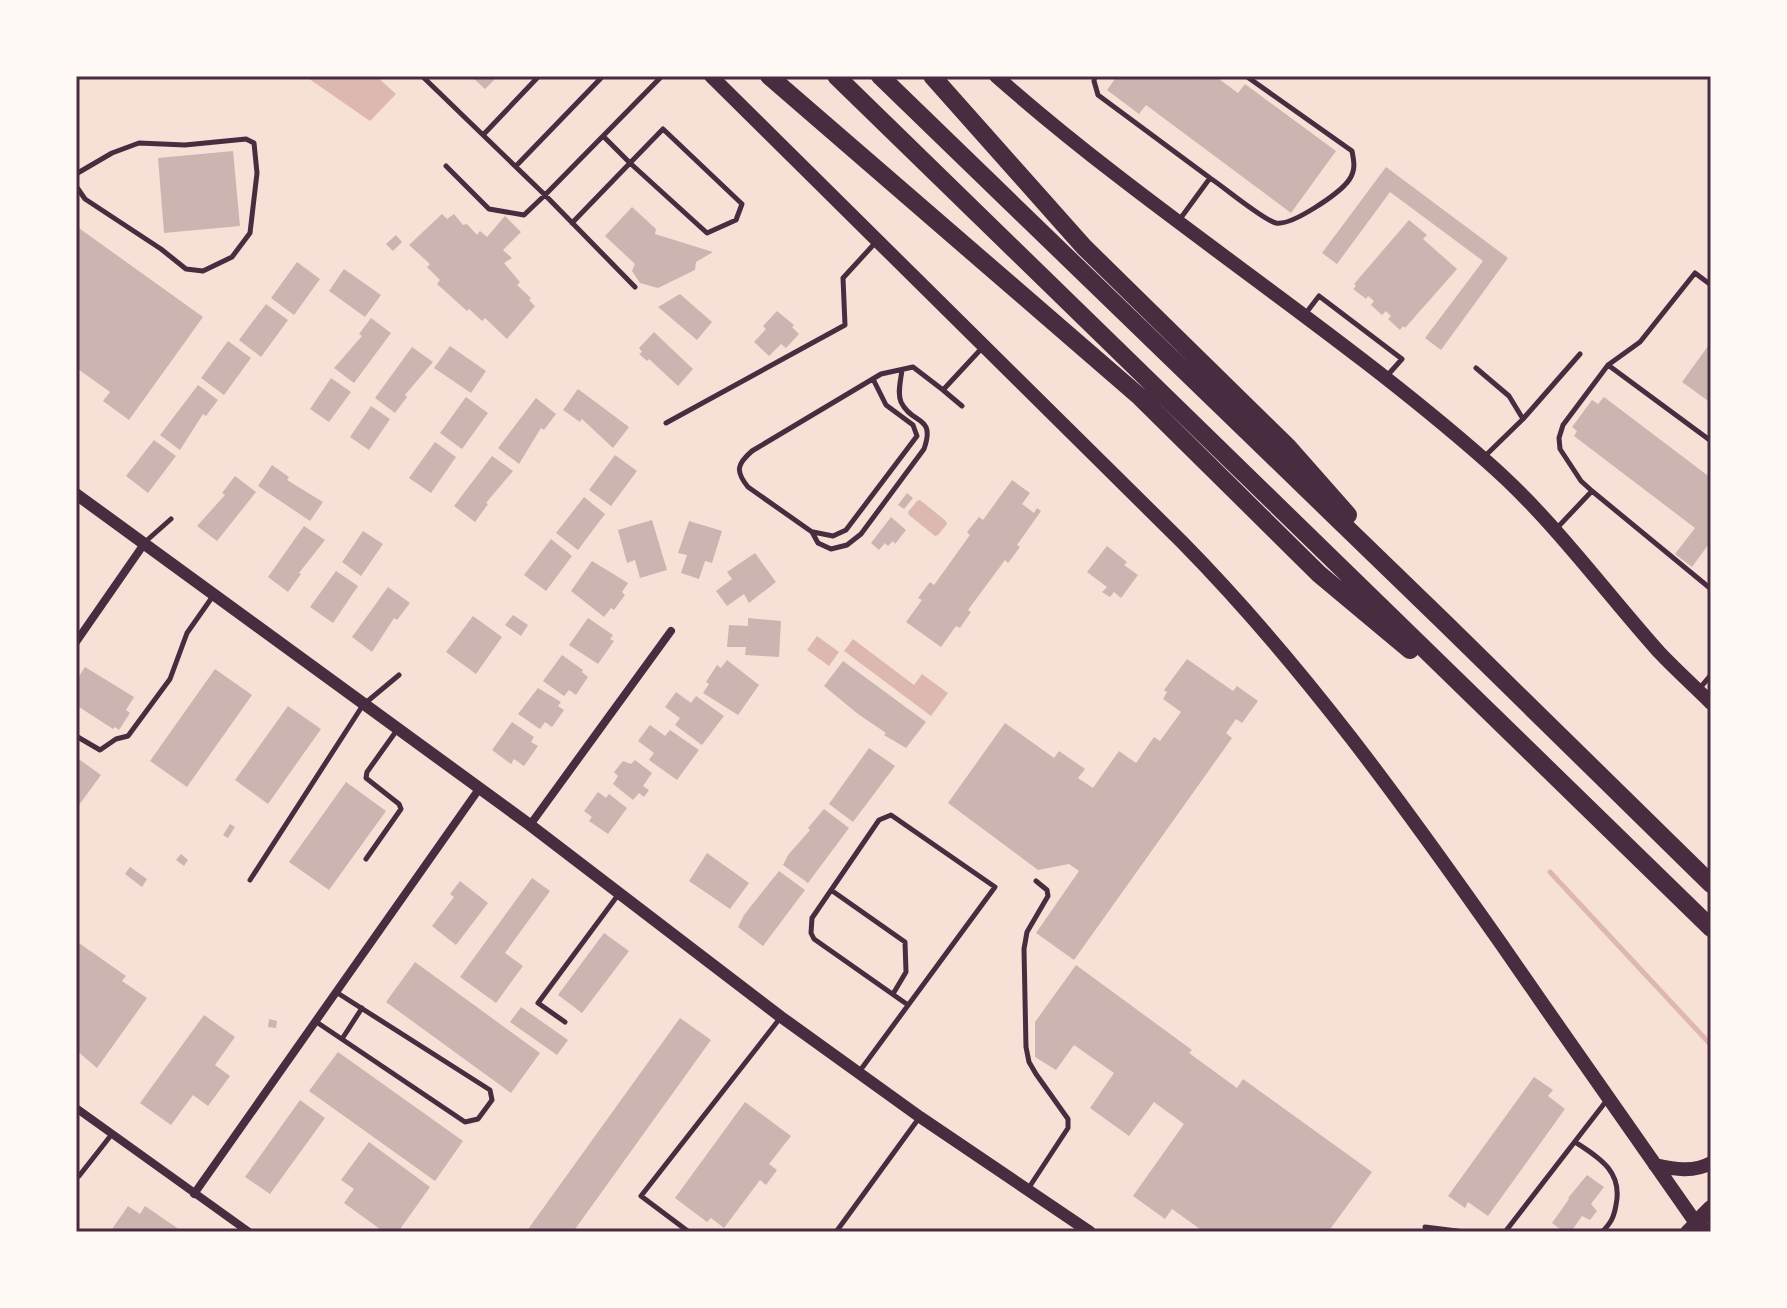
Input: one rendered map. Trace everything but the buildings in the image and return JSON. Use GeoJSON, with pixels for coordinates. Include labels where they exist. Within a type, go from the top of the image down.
{"type":"FeatureCollection","features":[{"type":"Feature","properties":{"kind":"highway"},"geometry":{"type":"LineString","coordinates":[[769,76],[1140,397],[1319,574],[1529,752]]}},
{"type":"Feature","properties":{"kind":"highway"},"geometry":{"type":"LineString","coordinates":[[836,76],[1711,928]]}},
{"type":"Feature","properties":{"kind":"highway"},"geometry":{"type":"LineString","coordinates":[[880,76],[1711,884]]}},
{"type":"Feature","properties":{"kind":"highway"},"geometry":{"type":"LineString","coordinates":[[932,76],[1084,247],[1288,447],[1446,624]]}},
{"type":"Feature","properties":{"kind":"highway"},"geometry":{"type":"LineString","coordinates":[[1696,1229],[1711,1208]]}},
{"type":"Feature","properties":{"kind":"main road"},"geometry":{"type":"LineString","coordinates":[[711,76],[1182,542],[1234,595],[1295,666],[1418,825],[1609,1098],[1696,1229]]}},
{"type":"Feature","properties":{"kind":"main road"},"geometry":{"type":"LineString","coordinates":[[996,76],[1177,223],[1385,378],[1483,457],[1517,488],[1661,653],[1711,703]]}},
{"type":"Feature","properties":{"kind":"main road"},"geometry":{"type":"LineString","coordinates":[[1655,1165],[1688,1170],[1711,1163]]}},
{"type":"Feature","properties":{"kind":"street"},"geometry":{"type":"LineString","coordinates":[[76,494],[530,825],[781,1017],[920,1117],[1090,1232]]}},
{"type":"Feature","properties":{"kind":"street"},"geometry":{"type":"LineString","coordinates":[[76,642],[144,544]]}},
{"type":"Feature","properties":{"kind":"street"},"geometry":{"type":"LineString","coordinates":[[530,825],[671,631]]}},
{"type":"Feature","properties":{"kind":"street"},"geometry":{"type":"LineString","coordinates":[[194,1194],[479,789]]}},
{"type":"Feature","properties":{"kind":"street"},"geometry":{"type":"LineString","coordinates":[[76,1108],[249,1232]]}},
{"type":"Feature","properties":{"kind":"lane"},"geometry":{"type":"LineString","coordinates":[[422,76],[635,287]]}},
{"type":"Feature","properties":{"kind":"lane"},"geometry":{"type":"LineString","coordinates":[[483,135],[539,76]]}},
{"type":"Feature","properties":{"kind":"lane"},"geometry":{"type":"LineString","coordinates":[[516,166],[603,76]]}},
{"type":"Feature","properties":{"kind":"lane"},"geometry":{"type":"LineString","coordinates":[[446,166],[489,209],[524,215],[662,76]]}},
{"type":"Feature","properties":{"kind":"lane"},"geometry":{"type":"LineString","coordinates":[[1095,76],[1098,95],[1273,223],[1286,224],[1298,219],[1348,181],[1355,165],[1352,151],[1246,76]]}},
{"type":"Feature","properties":{"kind":"lane"},"geometry":{"type":"LineString","coordinates":[[572,223],[630,163],[663,129],[742,204],[736,220],[707,233],[630,163],[603,136]]}},
{"type":"Feature","properties":{"kind":"lane"},"geometry":{"type":"LineString","coordinates":[[76,174],[112,153],[139,143],[185,145],[246,139],[254,143],[257,173],[250,233],[232,257],[203,271],[186,269],[85,199],[76,186]]}},
{"type":"Feature","properties":{"kind":"lane"},"geometry":{"type":"LineString","coordinates":[[1177,223],[1210,178]]}},
{"type":"Feature","properties":{"kind":"lane"},"geometry":{"type":"LineString","coordinates":[[666,423],[845,325],[843,278],[877,241]]}},
{"type":"Feature","properties":{"kind":"lane"},"geometry":{"type":"LineString","coordinates":[[1711,285],[1695,273],[1640,342],[1608,365],[1571,413],[1559,438],[1560,449],[1592,491],[1711,589]]}},
{"type":"Feature","properties":{"kind":"lane"},"geometry":{"type":"LineString","coordinates":[[1303,317],[1319,296],[1402,359],[1385,378]]}},
{"type":"Feature","properties":{"kind":"lane"},"geometry":{"type":"LineString","coordinates":[[943,390],[983,347]]}},
{"type":"Feature","properties":{"kind":"lane"},"geometry":{"type":"LineString","coordinates":[[1483,457],[1523,419],[1580,354]]}},
{"type":"Feature","properties":{"kind":"lane"},"geometry":{"type":"LineString","coordinates":[[1608,365],[1711,441]]}},
{"type":"Feature","properties":{"kind":"lane"},"geometry":{"type":"LineString","coordinates":[[873,379],[886,405],[913,425],[917,436],[846,530],[833,536],[812,532],[748,487],[740,477],[738,469],[741,461],[752,451],[881,374],[913,367],[962,406]]}},
{"type":"Feature","properties":{"kind":"lane"},"geometry":{"type":"LineString","coordinates":[[1476,368],[1509,396],[1523,419]]}},
{"type":"Feature","properties":{"kind":"lane"},"geometry":{"type":"LineString","coordinates":[[812,532],[818,543],[831,549],[847,545],[861,534],[924,449],[929,435],[926,426],[902,404],[899,394],[902,370]]}},
{"type":"Feature","properties":{"kind":"lane"},"geometry":{"type":"LineString","coordinates":[[1555,530],[1592,491]]}},
{"type":"Feature","properties":{"kind":"lane"},"geometry":{"type":"LineString","coordinates":[[144,544],[171,519]]}},
{"type":"Feature","properties":{"kind":"lane"},"geometry":{"type":"LineString","coordinates":[[76,736],[100,750],[116,739],[128,736],[170,679],[187,633],[213,595]]}},
{"type":"Feature","properties":{"kind":"lane"},"geometry":{"type":"LineString","coordinates":[[250,880],[363,705],[399,675]]}},
{"type":"Feature","properties":{"kind":"lane"},"geometry":{"type":"LineString","coordinates":[[1698,690],[1711,675]]}},
{"type":"Feature","properties":{"kind":"lane"},"geometry":{"type":"LineString","coordinates":[[366,859],[401,809],[399,804],[366,778],[367,772],[397,730]]}},
{"type":"Feature","properties":{"kind":"lane"},"geometry":{"type":"LineString","coordinates":[[858,1072],[908,1005],[995,887],[891,815],[879,820],[812,918],[811,933],[814,939],[908,1005]]}},
{"type":"Feature","properties":{"kind":"lane"},"geometry":{"type":"LineString","coordinates":[[1028,1190],[1068,1128],[1068,1119],[1029,1062],[1026,1047],[1024,949],[1027,932],[1048,896],[1047,890],[1036,881]]}},
{"type":"Feature","properties":{"kind":"lane"},"geometry":{"type":"LineString","coordinates":[[831,890],[905,942],[906,972],[893,994]]}},
{"type":"Feature","properties":{"kind":"lane"},"geometry":{"type":"LineString","coordinates":[[565,1022],[538,1003],[620,893]]}},
{"type":"Feature","properties":{"kind":"lane"},"geometry":{"type":"LineString","coordinates":[[314,1021],[465,1122],[478,1119],[492,1100],[490,1090],[335,992]]}},
{"type":"Feature","properties":{"kind":"lane"},"geometry":{"type":"LineString","coordinates":[[342,1039],[362,1008]]}},
{"type":"Feature","properties":{"kind":"lane"},"geometry":{"type":"LineString","coordinates":[[689,1232],[641,1196],[781,1017]]}},
{"type":"Feature","properties":{"kind":"lane"},"geometry":{"type":"LineString","coordinates":[[1505,1232],[1609,1098]]}},
{"type":"Feature","properties":{"kind":"lane"},"geometry":{"type":"LineString","coordinates":[[836,1232],[920,1117]]}},
{"type":"Feature","properties":{"kind":"lane"},"geometry":{"type":"LineString","coordinates":[[76,1174],[79,1176],[112,1134]]}},
{"type":"Feature","properties":{"kind":"lane"},"geometry":{"type":"LineString","coordinates":[[1575,1142],[1600,1158],[1614,1173],[1619,1192],[1611,1223],[1602,1232]]}},
{"type":"Feature","properties":{"kind":"lane"},"geometry":{"type":"LineString","coordinates":[[1425,1227],[1465,1232]]}},
{"type":"Feature","properties":{"kind":"shaded area"},"geometry":{"type":"Polygon","coordinates":[[[305,76],[376,76],[396,94],[370,121],[305,76]]]}},
{"type":"Feature","properties":{"kind":"shaded area"},"geometry":{"type":"Polygon","coordinates":[[[920,500],[946,521],[938,535],[935,536],[909,515],[908,512],[920,500]]]}},
{"type":"Feature","properties":{"kind":"shaded area"},"geometry":{"type":"Polygon","coordinates":[[[817,636],[839,652],[829,666],[807,650],[817,636]]]}},
{"type":"Feature","properties":{"kind":"shaded area"},"geometry":{"type":"Polygon","coordinates":[[[853,639],[914,685],[922,674],[948,693],[931,716],[844,651],[853,639]]]}},
{"type":"Feature","properties":{"kind":"waterway"},"geometry":{"type":"LineString","coordinates":[[1550,872],[1711,1045]]}}]}
